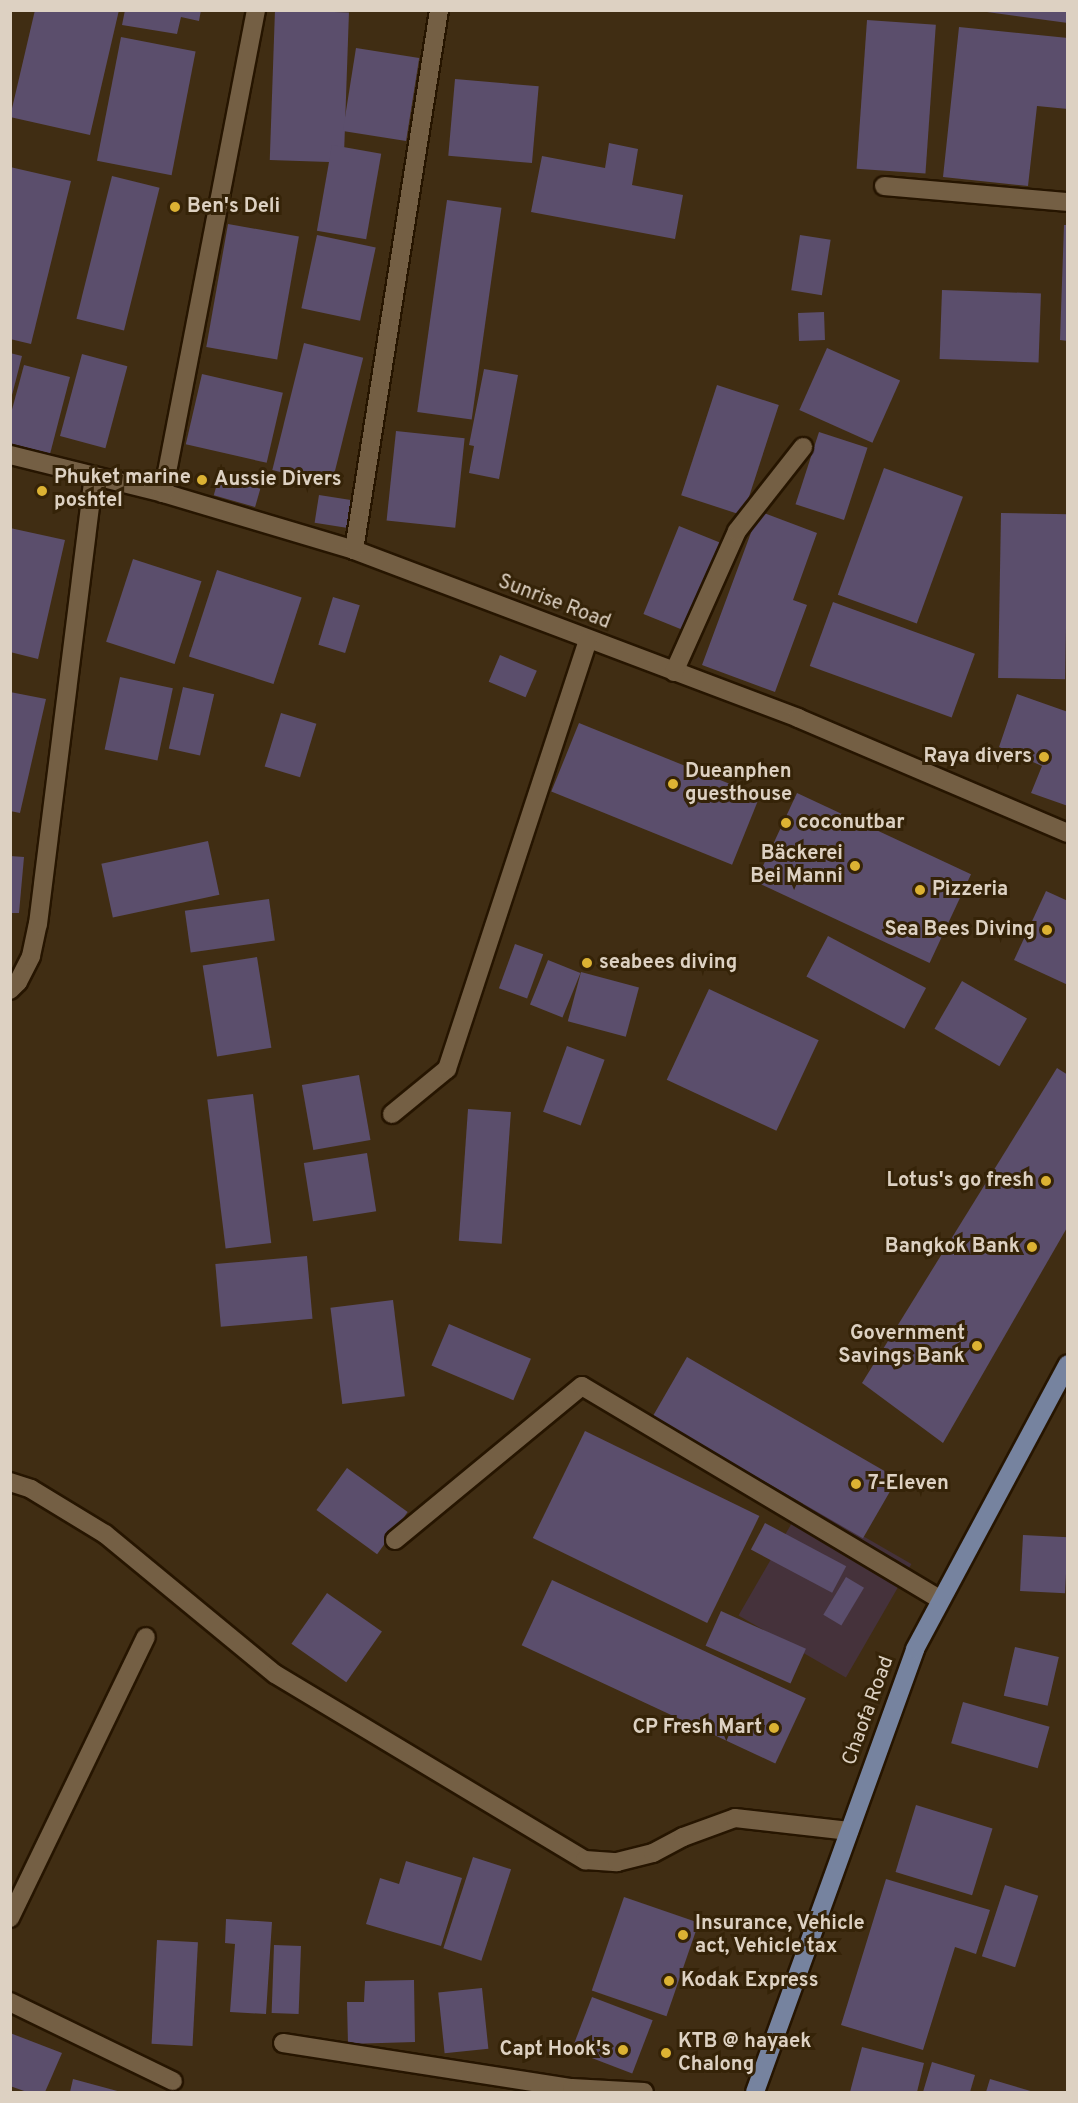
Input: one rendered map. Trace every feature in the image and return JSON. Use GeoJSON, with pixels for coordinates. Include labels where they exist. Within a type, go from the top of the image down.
{"type":"FeatureCollection","features":[{"type":"Feature","properties":{"kind":"main road","name":"Chaofa Road"},"geometry":{"type":"LineString","coordinates":[[755,2092],[915,1649],[1068,1364]]}},
{"type":"Feature","properties":{"kind":"street"},"geometry":{"type":"LineString","coordinates":[[164,493],[256,10]]}},
{"type":"Feature","properties":{"kind":"street"},"geometry":{"type":"LineString","coordinates":[[354,550],[439,10]]}},
{"type":"Feature","properties":{"kind":"street"},"geometry":{"type":"LineString","coordinates":[[884,186],[1068,202]]}},
{"type":"Feature","properties":{"kind":"street"},"geometry":{"type":"LineString","coordinates":[[675,672],[737,531],[803,447]]}},
{"type":"Feature","properties":{"kind":"street","name":"Sunrise Road"},"geometry":{"type":"LineString","coordinates":[[10,455],[164,493],[354,550],[798,718],[1068,833]]}},
{"type":"Feature","properties":{"kind":"street"},"geometry":{"type":"LineString","coordinates":[[10,990],[18,982],[31,956],[38,924],[94,476]]}},
{"type":"Feature","properties":{"kind":"street"},"geometry":{"type":"LineString","coordinates":[[392,1114],[447,1068],[588,640]]}},
{"type":"Feature","properties":{"kind":"street"},"geometry":{"type":"LineString","coordinates":[[395,1540],[582,1386],[940,1599]]}},
{"type":"Feature","properties":{"kind":"street"},"geometry":{"type":"LineString","coordinates":[[10,1482],[31,1489],[105,1534],[275,1674],[585,1860],[617,1862],[653,1853],[683,1837],[735,1818],[849,1831]]}},
{"type":"Feature","properties":{"kind":"street"},"geometry":{"type":"LineString","coordinates":[[10,1918],[146,1637]]}},
{"type":"Feature","properties":{"kind":"street"},"geometry":{"type":"LineString","coordinates":[[10,2002],[173,2081]]}},
{"type":"Feature","properties":{"kind":"street"},"geometry":{"type":"LineString","coordinates":[[283,2043],[572,2088],[644,2092]]}},
{"type":"Feature","properties":{"kind":"shaded area"},"geometry":{"type":"Polygon","coordinates":[[[804,1502],[911,1564],[846,1677],[738,1615],[804,1502]]]}},
{"type":"Feature","properties":{"kind":"building"},"geometry":{"type":"Polygon","coordinates":[[[35,10],[119,10],[90,135],[10,117],[35,10]]]}},
{"type":"Feature","properties":{"kind":"building"},"geometry":{"type":"Polygon","coordinates":[[[125,10],[201,10],[199,21],[181,17],[177,34],[122,25],[125,10]]]}},
{"type":"Feature","properties":{"kind":"building"},"geometry":{"type":"Polygon","coordinates":[[[275,10],[349,13],[344,162],[270,160],[275,10]]]}},
{"type":"Feature","properties":{"kind":"building"},"geometry":{"type":"Polygon","coordinates":[[[988,10],[1068,10],[1068,23],[987,12],[988,10]]]}},
{"type":"Feature","properties":{"kind":"building"},"geometry":{"type":"Polygon","coordinates":[[[867,20],[936,25],[925,173],[857,169],[867,20]]]}},
{"type":"Feature","properties":{"kind":"building"},"geometry":{"type":"Polygon","coordinates":[[[959,27],[1068,38],[1068,109],[1037,106],[1028,186],[943,177],[959,27]]]}},
{"type":"Feature","properties":{"kind":"building"},"geometry":{"type":"Polygon","coordinates":[[[121,37],[196,52],[172,175],[97,161],[121,37]]]}},
{"type":"Feature","properties":{"kind":"building"},"geometry":{"type":"Polygon","coordinates":[[[356,48],[419,58],[406,141],[343,131],[356,48]]]}},
{"type":"Feature","properties":{"kind":"building"},"geometry":{"type":"Polygon","coordinates":[[[455,79],[539,86],[532,163],[448,156],[455,79]]]}},
{"type":"Feature","properties":{"kind":"building"},"geometry":{"type":"Polygon","coordinates":[[[609,143],[638,149],[632,185],[683,195],[675,239],[531,212],[542,156],[605,168],[609,143]]]}},
{"type":"Feature","properties":{"kind":"building"},"geometry":{"type":"Polygon","coordinates":[[[332,145],[381,154],[366,239],[317,231],[332,145]]]}},
{"type":"Feature","properties":{"kind":"building"},"geometry":{"type":"Polygon","coordinates":[[[10,167],[71,181],[31,344],[10,339],[10,167]]]}},
{"type":"Feature","properties":{"kind":"building"},"geometry":{"type":"Polygon","coordinates":[[[112,176],[160,188],[124,330],[76,319],[112,176]]]}},
{"type":"Feature","properties":{"kind":"building"},"geometry":{"type":"Polygon","coordinates":[[[447,200],[501,208],[472,420],[417,412],[447,200]]]}},
{"type":"Feature","properties":{"kind":"building"},"geometry":{"type":"Polygon","coordinates":[[[228,224],[299,237],[277,360],[206,347],[228,224]]]}},
{"type":"Feature","properties":{"kind":"building"},"geometry":{"type":"Polygon","coordinates":[[[1064,225],[1068,225],[1068,341],[1060,340],[1064,225]]]}},
{"type":"Feature","properties":{"kind":"building"},"geometry":{"type":"Polygon","coordinates":[[[317,235],[376,247],[360,321],[301,308],[317,235]]]}},
{"type":"Feature","properties":{"kind":"building"},"geometry":{"type":"Polygon","coordinates":[[[800,235],[831,240],[822,295],[791,290],[800,235]]]}},
{"type":"Feature","properties":{"kind":"building"},"geometry":{"type":"Polygon","coordinates":[[[942,290],[1041,293],[1039,362],[940,359],[942,290]]]}},
{"type":"Feature","properties":{"kind":"building"},"geometry":{"type":"Polygon","coordinates":[[[824,312],[825,340],[799,341],[798,313],[824,312]]]}},
{"type":"Feature","properties":{"kind":"building"},"geometry":{"type":"Polygon","coordinates":[[[304,343],[363,358],[331,485],[272,470],[304,343]]]}},
{"type":"Feature","properties":{"kind":"building"},"geometry":{"type":"Polygon","coordinates":[[[827,348],[900,381],[872,443],[799,410],[827,348]]]}},
{"type":"Feature","properties":{"kind":"building"},"geometry":{"type":"Polygon","coordinates":[[[10,353],[22,356],[11,399],[10,399],[10,353]]]}},
{"type":"Feature","properties":{"kind":"building"},"geometry":{"type":"Polygon","coordinates":[[[82,354],[127,366],[105,448],[60,436],[82,354]]]}},
{"type":"Feature","properties":{"kind":"building"},"geometry":{"type":"Polygon","coordinates":[[[24,365],[70,377],[50,454],[10,443],[10,417],[24,365]]]}},
{"type":"Feature","properties":{"kind":"building"},"geometry":{"type":"Polygon","coordinates":[[[484,369],[518,375],[499,479],[469,473],[474,446],[469,445],[484,369]]]}},
{"type":"Feature","properties":{"kind":"building"},"geometry":{"type":"Polygon","coordinates":[[[202,374],[283,393],[267,463],[186,444],[202,374]]]}},
{"type":"Feature","properties":{"kind":"building"},"geometry":{"type":"Polygon","coordinates":[[[717,385],[779,405],[743,515],[681,495],[717,385]]]}},
{"type":"Feature","properties":{"kind":"building"},"geometry":{"type":"Polygon","coordinates":[[[396,431],[465,438],[455,528],[387,521],[396,431]]]}},
{"type":"Feature","properties":{"kind":"building"},"geometry":{"type":"Polygon","coordinates":[[[819,432],[868,448],[844,520],[796,504],[819,432]]]}},
{"type":"Feature","properties":{"kind":"building"},"geometry":{"type":"Polygon","coordinates":[[[884,468],[963,497],[917,624],[838,595],[884,468]]]}},
{"type":"Feature","properties":{"kind":"building"},"geometry":{"type":"Polygon","coordinates":[[[219,477],[260,489],[255,507],[214,495],[219,477]]]}},
{"type":"Feature","properties":{"kind":"building"},"geometry":{"type":"Polygon","coordinates":[[[319,495],[356,501],[351,528],[315,523],[319,495]]]}},
{"type":"Feature","properties":{"kind":"building"},"geometry":{"type":"Polygon","coordinates":[[[759,511],[817,533],[793,600],[807,605],[775,692],[702,665],[759,511]]]}},
{"type":"Feature","properties":{"kind":"building"},"geometry":{"type":"Polygon","coordinates":[[[1001,513],[1068,514],[1065,679],[998,678],[1001,513]]]}},
{"type":"Feature","properties":{"kind":"building"},"geometry":{"type":"Polygon","coordinates":[[[679,526],[724,544],[688,632],[643,614],[679,526]]]}},
{"type":"Feature","properties":{"kind":"building"},"geometry":{"type":"Polygon","coordinates":[[[10,528],[65,540],[38,659],[10,652],[10,528]]]}},
{"type":"Feature","properties":{"kind":"building"},"geometry":{"type":"Polygon","coordinates":[[[133,559],[201,581],[175,664],[106,642],[133,559]]]}},
{"type":"Feature","properties":{"kind":"building"},"geometry":{"type":"Polygon","coordinates":[[[217,570],[302,598],[274,684],[189,657],[217,570]]]}},
{"type":"Feature","properties":{"kind":"building"},"geometry":{"type":"Polygon","coordinates":[[[333,597],[360,605],[345,653],[318,645],[333,597]]]}},
{"type":"Feature","properties":{"kind":"building"},"geometry":{"type":"Polygon","coordinates":[[[833,602],[975,654],[952,718],[810,666],[833,602]]]}},
{"type":"Feature","properties":{"kind":"building"},"geometry":{"type":"Polygon","coordinates":[[[500,655],[537,671],[525,697],[489,682],[500,655]]]}},
{"type":"Feature","properties":{"kind":"building"},"geometry":{"type":"Polygon","coordinates":[[[120,677],[173,688],[157,761],[105,749],[120,677]]]}},
{"type":"Feature","properties":{"kind":"building"},"geometry":{"type":"Polygon","coordinates":[[[183,687],[214,694],[200,756],[169,748],[183,687]]]}},
{"type":"Feature","properties":{"kind":"building"},"geometry":{"type":"Polygon","coordinates":[[[10,692],[46,699],[20,813],[10,811],[10,692]]]}},
{"type":"Feature","properties":{"kind":"building","name":"Raya divers"},"geometry":{"type":"Polygon","coordinates":[[[1017,694],[1068,712],[1068,806],[1031,793],[1042,766],[999,747],[1017,694]]]}},
{"type":"Feature","properties":{"kind":"building"},"geometry":{"type":"Polygon","coordinates":[[[281,713],[316,724],[300,777],[265,767],[281,713]]]}},
{"type":"Feature","properties":{"kind":"building"},"geometry":{"type":"Polygon","coordinates":[[[579,723],[760,796],[732,865],[551,792],[579,723]]]}},
{"type":"Feature","properties":{"kind":"building"},"geometry":{"type":"Polygon","coordinates":[[[797,793],[971,874],[930,963],[756,882],[797,793]]]}},
{"type":"Feature","properties":{"kind":"building"},"geometry":{"type":"Polygon","coordinates":[[[208,841],[219,895],[113,917],[101,864],[208,841]]]}},
{"type":"Feature","properties":{"kind":"building"},"geometry":{"type":"Polygon","coordinates":[[[10,856],[24,857],[19,913],[10,913],[10,856]]]}},
{"type":"Feature","properties":{"kind":"building","name":"Sea Bees Diving"},"geometry":{"type":"Polygon","coordinates":[[[1046,891],[1068,901],[1068,985],[1014,960],[1046,891]]]}},
{"type":"Feature","properties":{"kind":"building"},"geometry":{"type":"Polygon","coordinates":[[[269,899],[275,941],[191,952],[185,911],[269,899]]]}},
{"type":"Feature","properties":{"kind":"building"},"geometry":{"type":"Polygon","coordinates":[[[828,936],[926,988],[904,1029],[806,977],[828,936]]]}},
{"type":"Feature","properties":{"kind":"building"},"geometry":{"type":"Polygon","coordinates":[[[515,944],[543,954],[527,998],[499,988],[515,944]]]}},
{"type":"Feature","properties":{"kind":"building"},"geometry":{"type":"Polygon","coordinates":[[[257,957],[271,1048],[217,1056],[203,966],[257,957]]]}},
{"type":"Feature","properties":{"kind":"building"},"geometry":{"type":"Polygon","coordinates":[[[548,960],[580,973],[562,1018],[530,1005],[548,960]]]}},
{"type":"Feature","properties":{"kind":"building"},"geometry":{"type":"Polygon","coordinates":[[[581,972],[639,988],[626,1037],[568,1021],[581,972]]]}},
{"type":"Feature","properties":{"kind":"building"},"geometry":{"type":"Polygon","coordinates":[[[962,981],[1027,1018],[999,1066],[934,1029],[962,981]]]}},
{"type":"Feature","properties":{"kind":"building"},"geometry":{"type":"Polygon","coordinates":[[[709,989],[819,1040],[776,1131],[667,1080],[709,989]]]}},
{"type":"Feature","properties":{"kind":"building"},"geometry":{"type":"Polygon","coordinates":[[[567,1046],[605,1060],[581,1125],[543,1112],[567,1046]]]}},
{"type":"Feature","properties":{"kind":"building"},"geometry":{"type":"Polygon","coordinates":[[[1057,1068],[1068,1075],[1068,1226],[943,1443],[862,1383],[1057,1068]]]}},
{"type":"Feature","properties":{"kind":"building"},"geometry":{"type":"Polygon","coordinates":[[[359,1075],[370,1140],[313,1150],[302,1085],[359,1075]]]}},
{"type":"Feature","properties":{"kind":"building"},"geometry":{"type":"Polygon","coordinates":[[[253,1094],[271,1243],[226,1248],[207,1100],[253,1094]]]}},
{"type":"Feature","properties":{"kind":"building"},"geometry":{"type":"Polygon","coordinates":[[[468,1109],[511,1112],[502,1244],[459,1241],[468,1109]]]}},
{"type":"Feature","properties":{"kind":"building"},"geometry":{"type":"Polygon","coordinates":[[[367,1153],[376,1211],[313,1221],[304,1163],[367,1153]]]}},
{"type":"Feature","properties":{"kind":"building"},"geometry":{"type":"Polygon","coordinates":[[[307,1256],[312,1319],[221,1327],[215,1264],[307,1256]]]}},
{"type":"Feature","properties":{"kind":"building"},"geometry":{"type":"Polygon","coordinates":[[[393,1300],[405,1396],[342,1404],[330,1308],[393,1300]]]}},
{"type":"Feature","properties":{"kind":"building"},"geometry":{"type":"Polygon","coordinates":[[[449,1324],[531,1359],[513,1400],[431,1365],[449,1324]]]}},
{"type":"Feature","properties":{"kind":"building"},"geometry":{"type":"Polygon","coordinates":[[[687,1357],[897,1478],[863,1538],[652,1417],[687,1357]]]}},
{"type":"Feature","properties":{"kind":"building"},"geometry":{"type":"Polygon","coordinates":[[[585,1431],[759,1516],[707,1623],[533,1538],[585,1431]]]}},
{"type":"Feature","properties":{"kind":"building"},"geometry":{"type":"Polygon","coordinates":[[[347,1468],[408,1512],[377,1554],[316,1510],[347,1468]]]}},
{"type":"Feature","properties":{"kind":"building"},"geometry":{"type":"Polygon","coordinates":[[[765,1523],[846,1566],[832,1593],[751,1549],[765,1523]]]}},
{"type":"Feature","properties":{"kind":"building"},"geometry":{"type":"Polygon","coordinates":[[[1023,1535],[1068,1537],[1065,1593],[1020,1591],[1023,1535]]]}},
{"type":"Feature","properties":{"kind":"building"},"geometry":{"type":"Polygon","coordinates":[[[846,1577],[864,1588],[841,1626],[823,1615],[846,1577]]]}},
{"type":"Feature","properties":{"kind":"building"},"geometry":{"type":"Polygon","coordinates":[[[552,1580],[806,1698],[775,1764],[522,1645],[552,1580]]]}},
{"type":"Feature","properties":{"kind":"building"},"geometry":{"type":"Polygon","coordinates":[[[327,1593],[382,1631],[346,1682],[291,1644],[327,1593]]]}},
{"type":"Feature","properties":{"kind":"building"},"geometry":{"type":"Polygon","coordinates":[[[721,1611],[806,1649],[791,1684],[706,1646],[721,1611]]]}},
{"type":"Feature","properties":{"kind":"building"},"geometry":{"type":"Polygon","coordinates":[[[1015,1647],[1059,1657],[1048,1706],[1004,1696],[1015,1647]]]}},
{"type":"Feature","properties":{"kind":"building"},"geometry":{"type":"Polygon","coordinates":[[[963,1702],[1050,1727],[1038,1768],[951,1743],[963,1702]]]}},
{"type":"Feature","properties":{"kind":"building"},"geometry":{"type":"Polygon","coordinates":[[[916,1805],[993,1828],[972,1895],[896,1872],[916,1805]]]}},
{"type":"Feature","properties":{"kind":"building"},"geometry":{"type":"Polygon","coordinates":[[[473,1857],[511,1869],[481,1961],[443,1948],[473,1857]]]}},
{"type":"Feature","properties":{"kind":"building"},"geometry":{"type":"Polygon","coordinates":[[[406,1861],[462,1878],[441,1946],[366,1924],[380,1878],[399,1884],[406,1861]]]}},
{"type":"Feature","properties":{"kind":"building"},"geometry":{"type":"Polygon","coordinates":[[[886,1879],[990,1910],[976,1954],[955,1947],[923,2050],[841,2025],[886,1879]]]}},
{"type":"Feature","properties":{"kind":"building"},"geometry":{"type":"Polygon","coordinates":[[[1005,1885],[1038,1896],[1015,1967],[982,1956],[1005,1885]]]}},
{"type":"Feature","properties":{"kind":"building"},"geometry":{"type":"Polygon","coordinates":[[[624,1897],[699,1923],[666,2016],[592,1991],[624,1897]]]}},
{"type":"Feature","properties":{"kind":"building"},"geometry":{"type":"Polygon","coordinates":[[[226,1919],[272,1922],[266,2014],[230,2012],[235,1944],[225,1943],[226,1919]]]}},
{"type":"Feature","properties":{"kind":"building"},"geometry":{"type":"Polygon","coordinates":[[[157,1940],[198,1942],[193,2046],[152,2044],[157,1940]]]}},
{"type":"Feature","properties":{"kind":"building"},"geometry":{"type":"Polygon","coordinates":[[[274,1945],[301,1946],[299,2014],[272,2013],[274,1945]]]}},
{"type":"Feature","properties":{"kind":"building"},"geometry":{"type":"Polygon","coordinates":[[[414,1980],[415,2042],[348,2044],[347,2002],[364,2002],[365,1981],[414,1980]]]}},
{"type":"Feature","properties":{"kind":"building"},"geometry":{"type":"Polygon","coordinates":[[[482,1988],[488,2049],[445,2053],[438,1993],[482,1988]]]}},
{"type":"Feature","properties":{"kind":"building"},"geometry":{"type":"Polygon","coordinates":[[[592,1997],[653,2020],[632,2074],[572,2050],[592,1997]]]}},
{"type":"Feature","properties":{"kind":"building"},"geometry":{"type":"Polygon","coordinates":[[[10,2033],[62,2053],[45,2092],[27,2092],[10,2086],[10,2033]]]}},
{"type":"Feature","properties":{"kind":"building"},"geometry":{"type":"Polygon","coordinates":[[[862,2047],[924,2063],[917,2092],[850,2092],[862,2047]]]}},
{"type":"Feature","properties":{"kind":"building"},"geometry":{"type":"Polygon","coordinates":[[[932,2062],[975,2075],[970,2092],[923,2092],[932,2062]]]}},
{"type":"Feature","properties":{"kind":"building"},"geometry":{"type":"Polygon","coordinates":[[[73,2079],[121,2092],[70,2092],[73,2079]]]}},
{"type":"Feature","properties":{"kind":"building"},"geometry":{"type":"Polygon","coordinates":[[[990,2079],[1034,2092],[986,2092],[990,2079]]]}},
{"type":"Feature","properties":{"kind":"place","name":"Ben's Deli"},"geometry":{"type":"Point","coordinates":[175,207]}},
{"type":"Feature","properties":{"kind":"place","name":"Aussie Divers"},"geometry":{"type":"Point","coordinates":[202,480]}},
{"type":"Feature","properties":{"kind":"place","name":"Phuket marine poshtel"},"geometry":{"type":"Point","coordinates":[42,491]}},
{"type":"Feature","properties":{"kind":"place","name":"Raya divers"},"geometry":{"type":"Point","coordinates":[1044,757]}},
{"type":"Feature","properties":{"kind":"place","name":"Dueanphen guesthouse"},"geometry":{"type":"Point","coordinates":[673,784]}},
{"type":"Feature","properties":{"kind":"place","name":"coconutbar"},"geometry":{"type":"Point","coordinates":[786,823]}},
{"type":"Feature","properties":{"kind":"place","name":"Bäckerei Bei Manni"},"geometry":{"type":"Point","coordinates":[855,866]}},
{"type":"Feature","properties":{"kind":"place","name":"Pizzeria"},"geometry":{"type":"Point","coordinates":[920,890]}},
{"type":"Feature","properties":{"kind":"place","name":"Sea Bees Diving"},"geometry":{"type":"Point","coordinates":[1047,930]}},
{"type":"Feature","properties":{"kind":"place","name":"seabees diving"},"geometry":{"type":"Point","coordinates":[587,963]}},
{"type":"Feature","properties":{"kind":"place","name":"Lotus's go fresh"},"geometry":{"type":"Point","coordinates":[1046,1181]}},
{"type":"Feature","properties":{"kind":"place","name":"Bangkok Bank"},"geometry":{"type":"Point","coordinates":[1032,1247]}},
{"type":"Feature","properties":{"kind":"place","name":"Government Savings Bank"},"geometry":{"type":"Point","coordinates":[977,1346]}},
{"type":"Feature","properties":{"kind":"place","name":"7-Eleven"},"geometry":{"type":"Point","coordinates":[856,1484]}},
{"type":"Feature","properties":{"kind":"place","name":"CP Fresh Mart"},"geometry":{"type":"Point","coordinates":[774,1728]}},
{"type":"Feature","properties":{"kind":"place","name":"Insurance, Vehicle act, Vehicle tax"},"geometry":{"type":"Point","coordinates":[683,1935]}},
{"type":"Feature","properties":{"kind":"place","name":"Kodak Express"},"geometry":{"type":"Point","coordinates":[669,1981]}},
{"type":"Feature","properties":{"kind":"place","name":"Capt Hook's"},"geometry":{"type":"Point","coordinates":[623,2050]}},
{"type":"Feature","properties":{"kind":"place","name":"KTB @ hayaek Chalong"},"geometry":{"type":"Point","coordinates":[666,2053]}}]}
